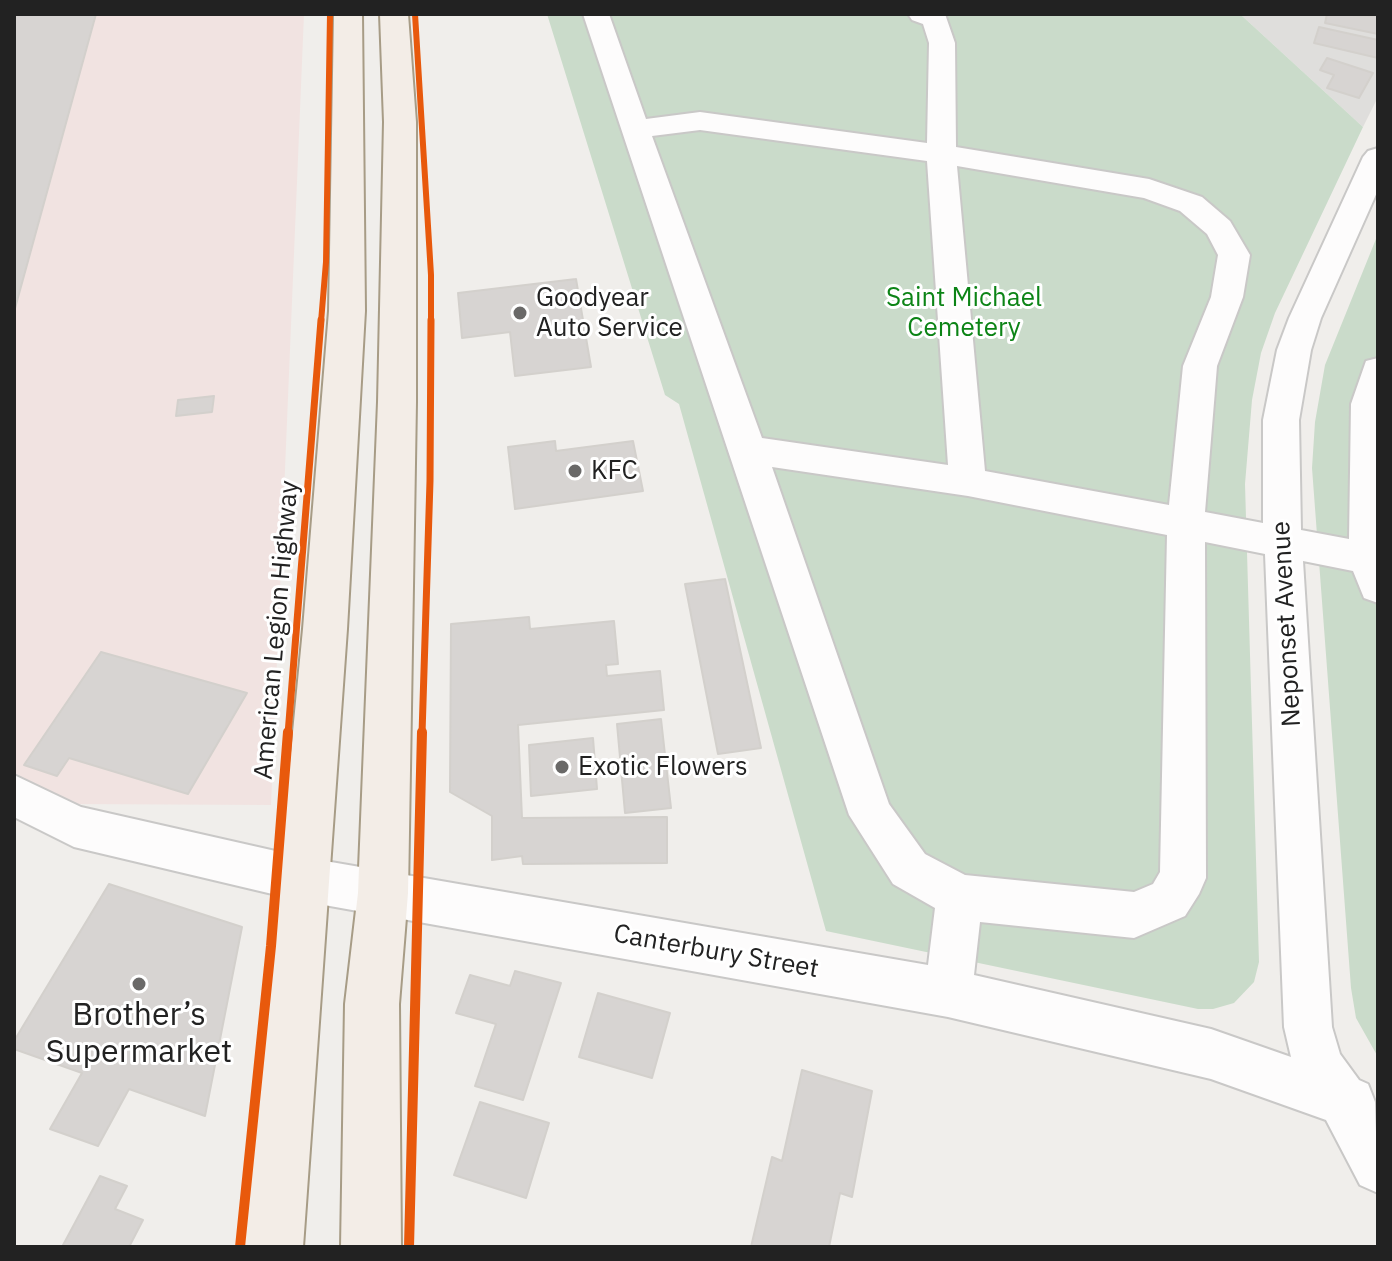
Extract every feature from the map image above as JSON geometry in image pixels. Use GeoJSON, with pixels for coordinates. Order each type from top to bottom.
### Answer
{"type":"FeatureCollection","features":[{"type":"Feature","properties":{"kind":"main road","name":"American Legion Highway"},"geometry":{"type":"LineString","coordinates":[[273,1247],[325,629],[347,311],[348,14]]}},
{"type":"Feature","properties":{"kind":"main road"},"geometry":{"type":"LineString","coordinates":[[371,1247],[372,1004],[383,893],[397,387],[400,122],[394,14]]}},
{"type":"Feature","properties":{"kind":"street"},"geometry":{"type":"LineString","coordinates":[[596,14],[635,129],[748,450],[871,815],[909,869],[960,897],[1134,915],[1169,900],[1183,878],[1186,521],[1194,409],[1200,366],[1227,297],[1234,255],[1219,228],[1191,204],[1149,189],[941,154],[700,121],[635,129]]}},
{"type":"Feature","properties":{"kind":"street"},"geometry":{"type":"LineString","coordinates":[[921,14],[935,19],[942,43],[941,154],[968,482]]}},
{"type":"Feature","properties":{"kind":"street","name":"Neponset Avenue"},"geometry":{"type":"LineString","coordinates":[[1361,1105],[1318,1066],[1308,1027],[1284,544],[1281,420],[1294,350],[1323,276],[1378,157]]}},
{"type":"Feature","properties":{"kind":"street"},"geometry":{"type":"LineString","coordinates":[[748,450],[968,482],[1186,521],[1284,544],[1373,572],[1368,404],[1378,370]]}},
{"type":"Feature","properties":{"kind":"street","name":"Canterbury Street"},"geometry":{"type":"LineString","coordinates":[[14,795],[74,826],[302,879],[948,993],[1211,1054],[1361,1105]]}},
{"type":"Feature","properties":{"kind":"street"},"geometry":{"type":"LineString","coordinates":[[948,993],[960,897]]}},
{"type":"Feature","properties":{"kind":"street"},"geometry":{"type":"LineString","coordinates":[[1361,1105],[1378,1167]]}},
{"type":"Feature","properties":{"kind":"shaded area"},"geometry":{"type":"Polygon","coordinates":[[[14,14],[304,14],[271,805],[65,804],[14,774],[14,14]]]}},
{"type":"Feature","properties":{"kind":"shaded area"},"geometry":{"type":"Polygon","coordinates":[[[1240,14],[1378,14],[1378,97],[1363,127],[1240,14]]]}},
{"type":"Feature","properties":{"kind":"green space","name":"Saint Michael Cemetery"},"geometry":{"type":"Polygon","coordinates":[[[547,14],[1240,14],[1363,127],[1275,313],[1261,353],[1252,400],[1245,484],[1259,962],[1254,982],[1234,1003],[1213,1009],[1198,1009],[826,931],[679,404],[665,395],[547,14]]]}},
{"type":"Feature","properties":{"kind":"green space"},"geometry":{"type":"Polygon","coordinates":[[[1378,234],[1378,1057],[1356,1018],[1351,988],[1312,468],[1315,422],[1325,365],[1378,234]]]}},
{"type":"Feature","properties":{"kind":"building"},"geometry":{"type":"Polygon","coordinates":[[[14,14],[96,14],[14,312],[14,14]]]}},
{"type":"Feature","properties":{"kind":"building"},"geometry":{"type":"Polygon","coordinates":[[[1327,14],[1378,16],[1378,34],[1325,23],[1327,14]]]}},
{"type":"Feature","properties":{"kind":"building"},"geometry":{"type":"Polygon","coordinates":[[[1319,27],[1378,40],[1378,58],[1314,43],[1319,27]]]}},
{"type":"Feature","properties":{"kind":"building"},"geometry":{"type":"Polygon","coordinates":[[[1327,58],[1373,73],[1359,98],[1327,88],[1334,75],[1320,70],[1327,58]]]}},
{"type":"Feature","properties":{"kind":"building","name":"Goodyear Auto Service"},"geometry":{"type":"Polygon","coordinates":[[[576,279],[591,367],[515,376],[510,332],[462,338],[458,293],[576,279]]]}},
{"type":"Feature","properties":{"kind":"building"},"geometry":{"type":"Polygon","coordinates":[[[214,396],[212,412],[176,416],[178,400],[214,396]]]}},
{"type":"Feature","properties":{"kind":"building","name":"KFC"},"geometry":{"type":"Polygon","coordinates":[[[555,441],[556,451],[633,441],[643,491],[515,509],[508,447],[555,441]]]}},
{"type":"Feature","properties":{"kind":"building"},"geometry":{"type":"Polygon","coordinates":[[[725,579],[761,748],[718,754],[685,584],[725,579]]]}},
{"type":"Feature","properties":{"kind":"building"},"geometry":{"type":"Polygon","coordinates":[[[529,617],[530,629],[614,621],[618,664],[606,665],[607,676],[660,671],[664,710],[518,725],[522,818],[667,817],[667,863],[523,864],[522,856],[492,860],[492,816],[450,792],[451,624],[529,617]]]}},
{"type":"Feature","properties":{"kind":"building"},"geometry":{"type":"Polygon","coordinates":[[[101,652],[247,693],[188,794],[69,758],[57,776],[24,765],[101,652]]]}},
{"type":"Feature","properties":{"kind":"building"},"geometry":{"type":"Polygon","coordinates":[[[661,719],[671,808],[625,813],[617,724],[661,719]]]}},
{"type":"Feature","properties":{"kind":"building","name":"Exotic Flowers"},"geometry":{"type":"Polygon","coordinates":[[[593,738],[597,789],[531,796],[529,745],[593,738]]]}},
{"type":"Feature","properties":{"kind":"building","name":"Brother’s Supermarket"},"geometry":{"type":"Polygon","coordinates":[[[109,884],[242,927],[205,1116],[129,1089],[98,1146],[50,1129],[82,1073],[14,1049],[14,1041],[109,884]]]}},
{"type":"Feature","properties":{"kind":"building"},"geometry":{"type":"Polygon","coordinates":[[[515,971],[561,983],[523,1100],[475,1086],[496,1024],[456,1013],[470,975],[510,986],[515,971]]]}},
{"type":"Feature","properties":{"kind":"building"},"geometry":{"type":"Polygon","coordinates":[[[598,993],[670,1013],[652,1078],[579,1057],[598,993]]]}},
{"type":"Feature","properties":{"kind":"building"},"geometry":{"type":"Polygon","coordinates":[[[802,1070],[872,1091],[852,1197],[840,1193],[829,1247],[751,1247],[772,1157],[782,1161],[802,1070]]]}},
{"type":"Feature","properties":{"kind":"building"},"geometry":{"type":"Polygon","coordinates":[[[480,1102],[549,1123],[526,1198],[454,1175],[480,1102]]]}},
{"type":"Feature","properties":{"kind":"building"},"geometry":{"type":"Polygon","coordinates":[[[100,1176],[127,1186],[115,1209],[143,1220],[129,1247],[62,1247],[100,1176]]]}},
{"type":"Feature","properties":{"kind":"cycle path"},"geometry":{"type":"LineString","coordinates":[[240,1247],[271,946],[326,262],[330,14]]}},
{"type":"Feature","properties":{"kind":"cycle path"},"geometry":{"type":"LineString","coordinates":[[409,1247],[416,899],[430,481],[431,275],[415,14]]}},
{"type":"Feature","properties":{"kind":"place","name":"Goodyear Auto Service"},"geometry":{"type":"Point","coordinates":[520,313]}},
{"type":"Feature","properties":{"kind":"place","name":"KFC"},"geometry":{"type":"Point","coordinates":[575,471]}},
{"type":"Feature","properties":{"kind":"place","name":"Exotic Flowers"},"geometry":{"type":"Point","coordinates":[562,767]}},
{"type":"Feature","properties":{"kind":"place","name":"Brother’s Supermarket"},"geometry":{"type":"Point","coordinates":[139,984]}}]}
